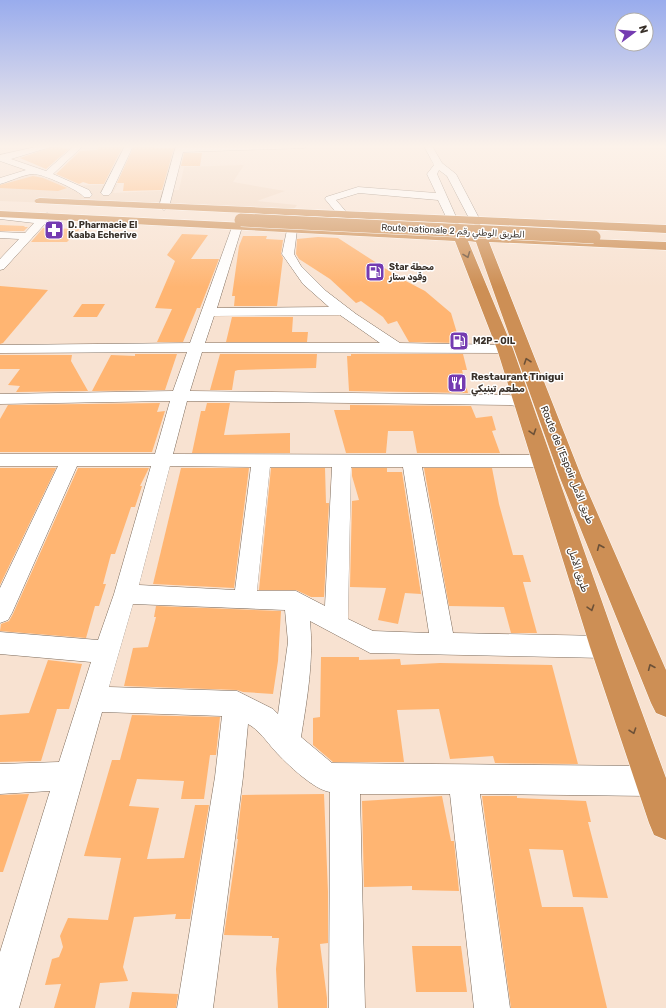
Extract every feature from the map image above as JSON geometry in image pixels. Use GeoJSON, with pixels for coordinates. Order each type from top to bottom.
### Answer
{"type":"FeatureCollection","features":[{"type":"Feature","properties":{"kind":"highway"},"geometry":{"type":"LineString","coordinates":[[31,201],[452,219],[479,230],[666,246]]}},
{"type":"Feature","properties":{"kind":"highway"},"geometry":{"type":"LineString","coordinates":[[0,204],[241,221],[292,230],[461,238],[479,230],[666,229]]}},
{"type":"Feature","properties":{"kind":"highway"},"geometry":{"type":"LineString","coordinates":[[0,208],[241,221]]}},
{"type":"Feature","properties":{"kind":"highway"},"geometry":{"type":"LineString","coordinates":[[0,215],[44,219],[241,221]]}},
{"type":"Feature","properties":{"kind":"highway"},"geometry":{"type":"LineString","coordinates":[[452,219],[461,238]]}},
{"type":"Feature","properties":{"kind":"highway","name":"Route nationale الطريق الوطني رقم 2"},"geometry":{"type":"LineString","coordinates":[[241,221],[592,234],[666,235]]}},
{"type":"Feature","properties":{"kind":"highway","name":"Route de l’Espoir طريق الأمل"},"geometry":{"type":"LineString","coordinates":[[479,230],[488,258],[568,470],[666,703]]}},
{"type":"Feature","properties":{"kind":"highway","name":"Route nationale الطريق الوطني رقم 2"},"geometry":{"type":"LineString","coordinates":[[592,234],[666,239]]}},
{"type":"Feature","properties":{"kind":"highway","name":"طريق الأمل"},"geometry":{"type":"LineString","coordinates":[[461,238],[505,349],[604,647],[666,823]]}},
{"type":"Feature","properties":{"kind":"street"},"geometry":{"type":"LineString","coordinates":[[164,207],[168,193]]}},
{"type":"Feature","properties":{"kind":"street"},"geometry":{"type":"LineString","coordinates":[[343,214],[330,199],[349,193]]}},
{"type":"Feature","properties":{"kind":"street"},"geometry":{"type":"LineString","coordinates":[[395,193],[444,197]]}},
{"type":"Feature","properties":{"kind":"street"},"geometry":{"type":"LineString","coordinates":[[442,193],[452,219]]}},
{"type":"Feature","properties":{"kind":"street","name":"Route de l’Espoir طريق الأمل"},"geometry":{"type":"LineString","coordinates":[[461,193],[479,230]]}},
{"type":"Feature","properties":{"kind":"street"},"geometry":{"type":"LineString","coordinates":[[0,266],[26,236],[44,219]]}},
{"type":"Feature","properties":{"kind":"street"},"geometry":{"type":"LineString","coordinates":[[1,1008],[106,652],[125,594],[180,396],[198,349],[209,312],[241,221]]}},
{"type":"Feature","properties":{"kind":"street"},"geometry":{"type":"LineString","coordinates":[[292,230],[288,254],[293,264],[308,281],[344,311],[396,346]]}},
{"type":"Feature","properties":{"kind":"street"},"geometry":{"type":"LineString","coordinates":[[0,236],[26,236]]}},
{"type":"Feature","properties":{"kind":"street"},"geometry":{"type":"LineString","coordinates":[[209,312],[344,311]]}},
{"type":"Feature","properties":{"kind":"street"},"geometry":{"type":"LineString","coordinates":[[0,349],[198,349],[396,346],[505,349]]}},
{"type":"Feature","properties":{"kind":"street"},"geometry":{"type":"LineString","coordinates":[[0,399],[180,396],[509,400],[523,402]]}},
{"type":"Feature","properties":{"kind":"street"},"geometry":{"type":"LineString","coordinates":[[0,460],[163,459],[543,461]]}},
{"type":"Feature","properties":{"kind":"street"},"geometry":{"type":"LineString","coordinates":[[3,602],[70,460]]}},
{"type":"Feature","properties":{"kind":"street"},"geometry":{"type":"LineString","coordinates":[[245,600],[261,460]]}},
{"type":"Feature","properties":{"kind":"street"},"geometry":{"type":"LineString","coordinates":[[336,624],[342,460]]}},
{"type":"Feature","properties":{"kind":"street"},"geometry":{"type":"LineString","coordinates":[[411,460],[443,644]]}},
{"type":"Feature","properties":{"kind":"street"},"geometry":{"type":"LineString","coordinates":[[125,594],[296,601],[370,642],[604,647]]}},
{"type":"Feature","properties":{"kind":"street"},"geometry":{"type":"LineString","coordinates":[[286,743],[296,685],[299,649],[296,601]]}},
{"type":"Feature","properties":{"kind":"street"},"geometry":{"type":"LineString","coordinates":[[0,643],[106,652]]}},
{"type":"Feature","properties":{"kind":"street"},"geometry":{"type":"LineString","coordinates":[[92,700],[236,704],[263,718],[286,743],[326,777],[346,779],[650,781]]}},
{"type":"Feature","properties":{"kind":"street"},"geometry":{"type":"LineString","coordinates":[[195,1008],[229,778],[236,704]]}},
{"type":"Feature","properties":{"kind":"street"},"geometry":{"type":"LineString","coordinates":[[0,779],[70,776]]}},
{"type":"Feature","properties":{"kind":"street"},"geometry":{"type":"LineString","coordinates":[[346,779],[347,1008]]}},
{"type":"Feature","properties":{"kind":"street"},"geometry":{"type":"LineString","coordinates":[[463,780],[492,1008]]}},
{"type":"Feature","properties":{"kind":"shaded area"},"geometry":{"type":"Polygon","coordinates":[[[0,193],[279,193],[257,201],[297,205],[289,216],[105,205],[0,201],[0,193]]]}},
{"type":"Feature","properties":{"kind":"building"},"geometry":{"type":"Polygon","coordinates":[[[0,225],[28,227],[24,231],[0,231],[0,225]]]}},
{"type":"Feature","properties":{"kind":"building"},"geometry":{"type":"Polygon","coordinates":[[[43,228],[80,229],[67,242],[31,242],[43,228]]]}},
{"type":"Feature","properties":{"kind":"building"},"geometry":{"type":"Polygon","coordinates":[[[182,234],[208,235],[191,259],[219,259],[200,308],[197,308],[183,342],[157,342],[172,309],[155,308],[175,261],[167,255],[182,234]]]}},
{"type":"Feature","properties":{"kind":"building"},"geometry":{"type":"Polygon","coordinates":[[[243,236],[267,236],[266,239],[283,240],[281,254],[283,258],[277,306],[234,306],[235,296],[232,296],[239,246],[243,236]]]}},
{"type":"Feature","properties":{"kind":"building"},"geometry":{"type":"Polygon","coordinates":[[[318,237],[338,238],[400,278],[425,291],[451,313],[460,343],[409,342],[397,321],[388,324],[383,317],[361,301],[356,303],[330,279],[299,259],[296,254],[297,239],[318,237]]]}},
{"type":"Feature","properties":{"kind":"building"},"geometry":{"type":"Polygon","coordinates":[[[0,286],[48,290],[3,343],[0,344],[0,286]]]}},
{"type":"Feature","properties":{"kind":"building"},"geometry":{"type":"Polygon","coordinates":[[[82,304],[105,304],[97,317],[73,317],[82,304]]]}},
{"type":"Feature","properties":{"kind":"building"},"geometry":{"type":"Polygon","coordinates":[[[232,317],[293,317],[292,332],[308,332],[307,342],[226,342],[232,317]]]}},
{"type":"Feature","properties":{"kind":"building"},"geometry":{"type":"Polygon","coordinates":[[[135,354],[177,354],[165,390],[92,391],[111,355],[135,356],[135,354]]]}},
{"type":"Feature","properties":{"kind":"building"},"geometry":{"type":"Polygon","coordinates":[[[220,354],[317,354],[316,368],[238,370],[235,371],[232,390],[210,390],[220,354]]]}},
{"type":"Feature","properties":{"kind":"building"},"geometry":{"type":"Polygon","coordinates":[[[351,354],[463,354],[467,370],[462,370],[468,393],[349,391],[347,356],[351,356],[351,354]]]}},
{"type":"Feature","properties":{"kind":"building"},"geometry":{"type":"Polygon","coordinates":[[[0,355],[72,355],[71,361],[88,391],[16,392],[20,386],[8,385],[20,369],[0,369],[0,355]]]}},
{"type":"Feature","properties":{"kind":"building"},"geometry":{"type":"Polygon","coordinates":[[[160,403],[157,412],[165,411],[152,452],[0,452],[0,419],[8,405],[160,403]]]}},
{"type":"Feature","properties":{"kind":"building"},"geometry":{"type":"Polygon","coordinates":[[[207,403],[230,403],[224,435],[290,433],[290,453],[192,453],[201,411],[205,411],[207,403]]]}},
{"type":"Feature","properties":{"kind":"building"},"geometry":{"type":"Polygon","coordinates":[[[350,405],[471,406],[476,418],[492,416],[496,430],[492,431],[500,453],[417,453],[413,431],[388,431],[386,453],[346,453],[334,410],[350,410],[350,405]]]}},
{"type":"Feature","properties":{"kind":"building"},"geometry":{"type":"Polygon","coordinates":[[[0,468],[56,468],[0,585],[0,468]]]}},
{"type":"Feature","properties":{"kind":"building"},"geometry":{"type":"Polygon","coordinates":[[[78,468],[149,468],[140,486],[142,486],[135,507],[131,507],[115,554],[111,554],[103,584],[106,584],[99,606],[95,606],[86,638],[0,631],[1,624],[9,621],[13,614],[78,468]]]}},
{"type":"Feature","properties":{"kind":"building"},"geometry":{"type":"Polygon","coordinates":[[[181,468],[249,468],[234,588],[153,584],[181,468]]]}},
{"type":"Feature","properties":{"kind":"building"},"geometry":{"type":"Polygon","coordinates":[[[271,468],[325,468],[326,503],[329,503],[324,597],[311,597],[296,590],[259,590],[271,468]]]}},
{"type":"Feature","properties":{"kind":"building"},"geometry":{"type":"Polygon","coordinates":[[[352,468],[387,468],[387,472],[402,472],[421,594],[405,593],[398,624],[378,620],[386,588],[350,587],[352,501],[359,500],[352,476],[352,468]]]}},
{"type":"Feature","properties":{"kind":"building"},"geometry":{"type":"Polygon","coordinates":[[[424,468],[492,468],[499,504],[513,555],[523,555],[531,582],[523,582],[537,633],[511,633],[504,607],[449,606],[424,468]]]}},
{"type":"Feature","properties":{"kind":"building"},"geometry":{"type":"Polygon","coordinates":[[[156,606],[281,611],[278,661],[273,694],[243,692],[237,690],[124,686],[133,648],[148,647],[156,617],[154,617],[156,606]]]}},
{"type":"Feature","properties":{"kind":"building"},"geometry":{"type":"Polygon","coordinates":[[[321,657],[359,657],[359,660],[400,659],[401,665],[440,663],[552,665],[578,764],[495,763],[493,756],[450,759],[439,709],[397,710],[404,762],[333,762],[313,745],[313,718],[320,717],[321,657]]]}},
{"type":"Feature","properties":{"kind":"building"},"geometry":{"type":"Polygon","coordinates":[[[48,660],[82,664],[69,709],[57,709],[41,761],[0,762],[0,715],[29,713],[48,660]]]}},
{"type":"Feature","properties":{"kind":"building"},"geometry":{"type":"Polygon","coordinates":[[[132,715],[220,717],[216,755],[210,755],[204,799],[181,799],[184,781],[137,779],[129,806],[159,808],[147,859],[184,858],[195,805],[209,805],[190,919],[175,919],[176,914],[134,917],[123,967],[128,981],[100,983],[95,1008],[54,1008],[61,984],[45,985],[52,959],[59,957],[63,947],[60,936],[68,918],[108,920],[121,858],[84,856],[112,760],[120,760],[132,715]]]}},
{"type":"Feature","properties":{"kind":"building"},"geometry":{"type":"Polygon","coordinates":[[[29,794],[3,872],[0,872],[0,795],[29,794]]]}},
{"type":"Feature","properties":{"kind":"building"},"geometry":{"type":"Polygon","coordinates":[[[324,794],[328,892],[328,943],[320,944],[327,1008],[278,1008],[276,969],[279,938],[272,938],[272,936],[224,935],[238,839],[242,795],[324,794]]]}},
{"type":"Feature","properties":{"kind":"building"},"geometry":{"type":"Polygon","coordinates":[[[442,796],[451,841],[454,841],[459,891],[412,890],[412,886],[364,887],[362,801],[442,796]]]}},
{"type":"Feature","properties":{"kind":"building"},"geometry":{"type":"Polygon","coordinates":[[[482,796],[517,796],[517,798],[586,801],[591,822],[588,822],[608,898],[573,897],[563,850],[529,849],[542,907],[583,907],[607,1008],[511,1008],[482,796]]]}},
{"type":"Feature","properties":{"kind":"building"},"geometry":{"type":"Polygon","coordinates":[[[412,946],[461,946],[467,992],[416,992],[412,946]]]}},
{"type":"Feature","properties":{"kind":"building"},"geometry":{"type":"Polygon","coordinates":[[[132,992],[178,994],[176,1008],[129,1008],[132,992]]]}},
{"type":"Feature","properties":{"kind":"place","name":"D. Pharmacie El Kaaba Echerive"},"geometry":{"type":"Point","coordinates":[54,230]}},
{"type":"Feature","properties":{"kind":"place","name":"Star محطة وقود ستار"},"geometry":{"type":"Point","coordinates":[375,272]}},
{"type":"Feature","properties":{"kind":"place","name":"M2P - OIL"},"geometry":{"type":"Point","coordinates":[459,341]}},
{"type":"Feature","properties":{"kind":"place","name":"Restaurant Tinigui مطعم تينيكي"},"geometry":{"type":"Point","coordinates":[457,383]}}]}
